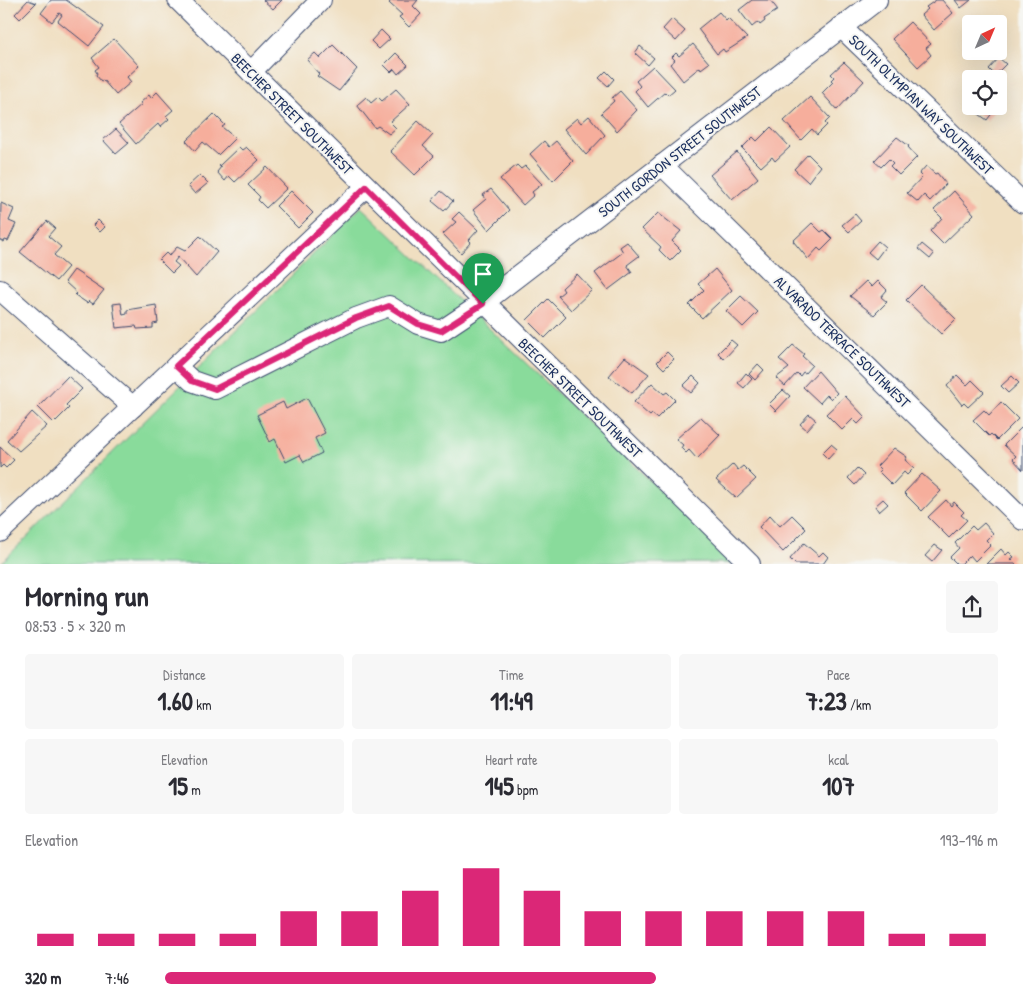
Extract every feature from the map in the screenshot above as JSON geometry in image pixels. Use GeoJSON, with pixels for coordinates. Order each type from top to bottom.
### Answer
{"type":"FeatureCollection","features":[{"type":"Feature","properties":{"kind":"street","name":"BEECHER STREET SOUTHWEST"},"geometry":{"type":"LineString","coordinates":[[178,0],[483,304],[750,564]]}},
{"type":"Feature","properties":{"kind":"street"},"geometry":{"type":"LineString","coordinates":[[251,72],[321,0]]}},
{"type":"Feature","properties":{"kind":"street","name":"SOUTH GORDON STREET SOUTHWEST"},"geometry":{"type":"LineString","coordinates":[[176,366],[192,381],[215,389],[356,318],[389,306],[418,324],[441,331],[483,304],[877,0]]}},
{"type":"Feature","properties":{"kind":"street","name":"SOUTH OLYMPIAN WAY SOUTHWEST"},"geometry":{"type":"LineString","coordinates":[[842,27],[1023,203]]}},
{"type":"Feature","properties":{"kind":"street","name":"ALVARADO TERRACE SOUTHWEST"},"geometry":{"type":"LineString","coordinates":[[662,165],[1023,520]]}},
{"type":"Feature","properties":{"kind":"street"},"geometry":{"type":"LineString","coordinates":[[0,532],[366,187]]}},
{"type":"Feature","properties":{"kind":"street"},"geometry":{"type":"LineString","coordinates":[[0,290],[133,407]]}},
{"type":"Feature","properties":{"kind":"green space"},"geometry":{"type":"Polygon","coordinates":[[[361,207],[737,563],[0,564],[361,207]]]}},
{"type":"Feature","properties":{"kind":"building"},"geometry":{"type":"Polygon","coordinates":[[[28,0],[36,3],[20,19],[15,14],[28,0]]]}},
{"type":"Feature","properties":{"kind":"building"},"geometry":{"type":"Polygon","coordinates":[[[51,0],[66,0],[104,27],[89,46],[58,21],[62,15],[59,13],[52,22],[41,13],[51,0]]]}},
{"type":"Feature","properties":{"kind":"building"},"geometry":{"type":"Polygon","coordinates":[[[263,0],[282,0],[273,9],[263,0]]]}},
{"type":"Feature","properties":{"kind":"building"},"geometry":{"type":"Polygon","coordinates":[[[392,0],[418,0],[413,6],[421,14],[409,27],[399,17],[402,15],[389,3],[392,0]]]}},
{"type":"Feature","properties":{"kind":"building"},"geometry":{"type":"Polygon","coordinates":[[[752,0],[770,0],[778,10],[764,19],[765,21],[760,25],[758,22],[752,27],[739,10],[752,0]]]}},
{"type":"Feature","properties":{"kind":"building"},"geometry":{"type":"Polygon","coordinates":[[[936,0],[942,0],[953,13],[934,30],[921,15],[928,9],[926,7],[936,0]]]}},
{"type":"Feature","properties":{"kind":"building"},"geometry":{"type":"Polygon","coordinates":[[[955,0],[971,0],[961,8],[955,0]]]}},
{"type":"Feature","properties":{"kind":"building"},"geometry":{"type":"Polygon","coordinates":[[[719,12],[726,20],[728,18],[747,38],[725,52],[723,49],[717,54],[698,29],[719,12]]]}},
{"type":"Feature","properties":{"kind":"building"},"geometry":{"type":"Polygon","coordinates":[[[672,19],[685,31],[676,41],[663,29],[672,19]]]}},
{"type":"Feature","properties":{"kind":"building"},"geometry":{"type":"Polygon","coordinates":[[[910,22],[931,44],[926,48],[931,55],[918,67],[892,39],[910,22]]]}},
{"type":"Feature","properties":{"kind":"building"},"geometry":{"type":"Polygon","coordinates":[[[381,30],[390,39],[379,49],[371,41],[381,30]]]}},
{"type":"Feature","properties":{"kind":"building"},"geometry":{"type":"Polygon","coordinates":[[[114,39],[139,66],[127,77],[131,82],[116,95],[96,75],[95,70],[99,67],[92,58],[114,39]]]}},
{"type":"Feature","properties":{"kind":"building"},"geometry":{"type":"Polygon","coordinates":[[[693,44],[709,63],[701,69],[700,67],[683,81],[670,64],[675,60],[672,57],[676,53],[679,56],[693,44]]]}},
{"type":"Feature","properties":{"kind":"building"},"geometry":{"type":"Polygon","coordinates":[[[333,45],[357,69],[339,91],[317,76],[319,74],[307,60],[315,53],[320,58],[333,45]]]}},
{"type":"Feature","properties":{"kind":"building"},"geometry":{"type":"Polygon","coordinates":[[[640,46],[654,58],[648,65],[635,53],[640,46]]]}},
{"type":"Feature","properties":{"kind":"building"},"geometry":{"type":"Polygon","coordinates":[[[396,53],[408,65],[398,74],[394,69],[391,72],[384,65],[396,53]]]}},
{"type":"Feature","properties":{"kind":"building"},"geometry":{"type":"Polygon","coordinates":[[[997,60],[1001,60],[1006,64],[1000,70],[989,69],[997,60]]]}},
{"type":"Feature","properties":{"kind":"building"},"geometry":{"type":"Polygon","coordinates":[[[844,62],[864,81],[837,110],[822,93],[833,82],[831,80],[834,77],[831,74],[844,62]]]}},
{"type":"Feature","properties":{"kind":"building"},"geometry":{"type":"Polygon","coordinates":[[[653,66],[675,89],[668,95],[665,92],[648,107],[635,91],[640,86],[636,81],[653,66]]]}},
{"type":"Feature","properties":{"kind":"building"},"geometry":{"type":"Polygon","coordinates":[[[606,71],[614,79],[608,86],[599,78],[606,71]]]}},
{"type":"Feature","properties":{"kind":"building"},"geometry":{"type":"Polygon","coordinates":[[[396,89],[410,104],[390,122],[396,128],[389,134],[378,126],[375,128],[357,105],[366,97],[371,103],[378,97],[382,101],[396,89]]]}},
{"type":"Feature","properties":{"kind":"building"},"geometry":{"type":"Polygon","coordinates":[[[620,91],[637,110],[617,131],[601,113],[614,101],[612,98],[620,91]]]}},
{"type":"Feature","properties":{"kind":"building"},"geometry":{"type":"Polygon","coordinates":[[[157,92],[173,110],[166,116],[169,119],[160,127],[158,124],[136,144],[119,124],[142,104],[140,103],[149,95],[151,98],[157,92]]]}},
{"type":"Feature","properties":{"kind":"building"},"geometry":{"type":"Polygon","coordinates":[[[810,97],[830,118],[825,123],[827,125],[817,135],[812,129],[801,140],[784,121],[810,97]]]}},
{"type":"Feature","properties":{"kind":"building"},"geometry":{"type":"Polygon","coordinates":[[[214,114],[225,125],[222,127],[235,138],[218,155],[203,142],[195,151],[186,141],[214,114]]]}},
{"type":"Feature","properties":{"kind":"building"},"geometry":{"type":"Polygon","coordinates":[[[980,115],[991,115],[987,120],[980,115]]]}},
{"type":"Feature","properties":{"kind":"building"},"geometry":{"type":"Polygon","coordinates":[[[589,116],[605,135],[586,155],[564,129],[577,118],[581,123],[589,116]]]}},
{"type":"Feature","properties":{"kind":"building"},"geometry":{"type":"Polygon","coordinates":[[[418,121],[433,135],[423,146],[434,156],[415,175],[390,151],[418,121]]]}},
{"type":"Feature","properties":{"kind":"building"},"geometry":{"type":"Polygon","coordinates":[[[771,127],[790,147],[775,161],[772,157],[761,167],[742,148],[753,137],[757,141],[771,127]]]}},
{"type":"Feature","properties":{"kind":"building"},"geometry":{"type":"Polygon","coordinates":[[[116,129],[129,143],[116,154],[103,140],[116,129]]]}},
{"type":"Feature","properties":{"kind":"building"},"geometry":{"type":"Polygon","coordinates":[[[897,137],[909,146],[917,157],[899,175],[890,166],[893,163],[889,159],[881,167],[874,161],[897,137]]]}},
{"type":"Feature","properties":{"kind":"building"},"geometry":{"type":"Polygon","coordinates":[[[544,141],[549,147],[556,141],[573,161],[553,181],[530,154],[544,141]]]}},
{"type":"Feature","properties":{"kind":"building"},"geometry":{"type":"Polygon","coordinates":[[[239,147],[242,150],[246,147],[259,160],[235,182],[229,176],[225,181],[217,172],[221,167],[219,166],[239,147]]]}},
{"type":"Feature","properties":{"kind":"building"},"geometry":{"type":"Polygon","coordinates":[[[737,152],[758,178],[732,200],[710,175],[737,152]]]}},
{"type":"Feature","properties":{"kind":"building"},"geometry":{"type":"Polygon","coordinates":[[[808,154],[820,166],[808,182],[794,169],[808,154]]]}},
{"type":"Feature","properties":{"kind":"building"},"geometry":{"type":"Polygon","coordinates":[[[517,165],[521,169],[525,166],[542,184],[532,192],[534,195],[523,205],[500,179],[517,165]]]}},
{"type":"Feature","properties":{"kind":"building"},"geometry":{"type":"Polygon","coordinates":[[[926,166],[935,174],[937,173],[946,184],[930,201],[924,195],[918,202],[907,193],[922,177],[919,174],[926,166]]]}},
{"type":"Feature","properties":{"kind":"building"},"geometry":{"type":"Polygon","coordinates":[[[267,167],[287,188],[266,208],[258,200],[260,197],[248,185],[267,167]]]}},
{"type":"Feature","properties":{"kind":"building"},"geometry":{"type":"Polygon","coordinates":[[[200,175],[208,183],[195,194],[188,186],[200,175]]]}},
{"type":"Feature","properties":{"kind":"building"},"geometry":{"type":"Polygon","coordinates":[[[491,189],[509,210],[489,230],[473,210],[486,199],[483,195],[491,189]]]}},
{"type":"Feature","properties":{"kind":"building"},"geometry":{"type":"Polygon","coordinates":[[[291,191],[313,213],[298,228],[276,206],[291,191]]]}},
{"type":"Feature","properties":{"kind":"building"},"geometry":{"type":"Polygon","coordinates":[[[441,191],[453,201],[444,211],[432,201],[441,191]]]}},
{"type":"Feature","properties":{"kind":"building"},"geometry":{"type":"Polygon","coordinates":[[[954,191],[974,214],[943,244],[930,231],[942,218],[934,210],[954,191]]]}},
{"type":"Feature","properties":{"kind":"building"},"geometry":{"type":"Polygon","coordinates":[[[1,203],[14,209],[9,221],[16,224],[8,241],[5,240],[4,242],[0,240],[1,203]]]}},
{"type":"Feature","properties":{"kind":"building"},"geometry":{"type":"Polygon","coordinates":[[[459,212],[478,230],[469,240],[471,242],[461,253],[443,234],[456,222],[452,219],[459,212]]]}},
{"type":"Feature","properties":{"kind":"building"},"geometry":{"type":"Polygon","coordinates":[[[658,213],[681,231],[672,241],[681,250],[670,261],[659,250],[661,247],[642,229],[658,213]]]}},
{"type":"Feature","properties":{"kind":"building"},"geometry":{"type":"Polygon","coordinates":[[[855,214],[861,221],[849,232],[842,225],[855,214]]]}},
{"type":"Feature","properties":{"kind":"building"},"geometry":{"type":"Polygon","coordinates":[[[98,220],[105,227],[100,232],[93,225],[98,220]]]}},
{"type":"Feature","properties":{"kind":"building"},"geometry":{"type":"Polygon","coordinates":[[[47,221],[55,228],[48,236],[61,247],[54,255],[68,267],[56,281],[20,252],[47,221]]]}},
{"type":"Feature","properties":{"kind":"building"},"geometry":{"type":"Polygon","coordinates":[[[812,223],[821,232],[824,230],[833,239],[821,251],[818,248],[808,259],[793,241],[812,223]]]}},
{"type":"Feature","properties":{"kind":"building"},"geometry":{"type":"Polygon","coordinates":[[[200,236],[217,252],[196,277],[178,257],[174,262],[179,266],[172,273],[159,260],[166,253],[169,256],[177,247],[185,251],[200,236]]]}},
{"type":"Feature","properties":{"kind":"building"},"geometry":{"type":"Polygon","coordinates":[[[878,241],[885,247],[876,259],[868,252],[878,241]]]}},
{"type":"Feature","properties":{"kind":"building"},"geometry":{"type":"Polygon","coordinates":[[[627,242],[639,256],[627,265],[632,272],[608,290],[595,273],[623,252],[620,247],[627,242]]]}},
{"type":"Feature","properties":{"kind":"building"},"geometry":{"type":"Polygon","coordinates":[[[922,244],[934,254],[930,259],[918,249],[922,244]]]}},
{"type":"Feature","properties":{"kind":"building"},"geometry":{"type":"Polygon","coordinates":[[[715,269],[732,290],[702,318],[689,305],[704,290],[698,284],[715,269]]]}},
{"type":"Feature","properties":{"kind":"building"},"geometry":{"type":"Polygon","coordinates":[[[74,270],[104,290],[93,304],[89,301],[87,303],[75,295],[77,293],[65,282],[74,270]]]}},
{"type":"Feature","properties":{"kind":"building"},"geometry":{"type":"Polygon","coordinates":[[[577,274],[592,290],[571,310],[558,296],[564,291],[562,288],[577,274]]]}},
{"type":"Feature","properties":{"kind":"building"},"geometry":{"type":"Polygon","coordinates":[[[866,281],[872,287],[878,281],[887,290],[881,297],[887,302],[874,315],[850,296],[866,281]]]}},
{"type":"Feature","properties":{"kind":"building"},"geometry":{"type":"Polygon","coordinates":[[[921,285],[956,319],[941,334],[906,300],[921,285]]]}},
{"type":"Feature","properties":{"kind":"building"},"geometry":{"type":"Polygon","coordinates":[[[741,296],[758,312],[743,327],[726,311],[741,296]]]}},
{"type":"Feature","properties":{"kind":"building"},"geometry":{"type":"Polygon","coordinates":[[[548,299],[566,317],[545,338],[527,320],[548,299]]]}},
{"type":"Feature","properties":{"kind":"building"},"geometry":{"type":"Polygon","coordinates":[[[121,303],[123,315],[127,314],[127,310],[156,305],[158,323],[153,324],[153,328],[137,329],[136,326],[116,328],[113,304],[121,303]]]}},
{"type":"Feature","properties":{"kind":"building"},"geometry":{"type":"Polygon","coordinates":[[[731,340],[737,345],[724,359],[718,353],[731,340]]]}},
{"type":"Feature","properties":{"kind":"building"},"geometry":{"type":"Polygon","coordinates":[[[793,345],[804,354],[802,356],[812,365],[800,376],[797,373],[785,386],[776,378],[789,368],[779,359],[793,345]]]}},
{"type":"Feature","properties":{"kind":"building"},"geometry":{"type":"Polygon","coordinates":[[[667,352],[674,359],[664,369],[657,362],[667,352]]]}},
{"type":"Feature","properties":{"kind":"building"},"geometry":{"type":"Polygon","coordinates":[[[625,357],[649,374],[632,393],[609,376],[625,357]]]}},
{"type":"Feature","properties":{"kind":"building"},"geometry":{"type":"Polygon","coordinates":[[[758,364],[764,370],[755,380],[749,374],[758,364]]]}},
{"type":"Feature","properties":{"kind":"building"},"geometry":{"type":"Polygon","coordinates":[[[818,371],[837,393],[831,399],[827,395],[820,403],[803,387],[818,371]]]}},
{"type":"Feature","properties":{"kind":"building"},"geometry":{"type":"Polygon","coordinates":[[[746,373],[752,379],[744,388],[738,383],[746,373]]]}},
{"type":"Feature","properties":{"kind":"building"},"geometry":{"type":"Polygon","coordinates":[[[957,375],[967,385],[972,380],[984,392],[968,407],[964,403],[962,405],[947,386],[957,375]]]}},
{"type":"Feature","properties":{"kind":"building"},"geometry":{"type":"Polygon","coordinates":[[[68,376],[82,389],[66,405],[69,408],[54,423],[38,407],[68,376]]]}},
{"type":"Feature","properties":{"kind":"building"},"geometry":{"type":"Polygon","coordinates":[[[693,376],[700,383],[691,393],[683,386],[693,376]]]}},
{"type":"Feature","properties":{"kind":"building"},"geometry":{"type":"Polygon","coordinates":[[[1012,376],[1019,383],[1008,393],[1001,386],[1012,376]]]}},
{"type":"Feature","properties":{"kind":"building"},"geometry":{"type":"Polygon","coordinates":[[[652,383],[664,394],[667,392],[675,400],[657,418],[652,414],[650,416],[634,402],[652,383]]]}},
{"type":"Feature","properties":{"kind":"building"},"geometry":{"type":"Polygon","coordinates":[[[783,390],[790,396],[776,411],[769,404],[783,390]]]}},
{"type":"Feature","properties":{"kind":"building"},"geometry":{"type":"Polygon","coordinates":[[[845,396],[865,417],[858,424],[853,419],[842,430],[826,414],[845,396]]]}},
{"type":"Feature","properties":{"kind":"building"},"geometry":{"type":"Polygon","coordinates":[[[307,398],[325,433],[315,438],[322,453],[304,462],[300,455],[286,462],[275,439],[270,442],[257,415],[283,402],[286,409],[307,398]]]}},
{"type":"Feature","properties":{"kind":"building"},"geometry":{"type":"Polygon","coordinates":[[[1001,402],[1018,419],[997,440],[991,434],[989,436],[973,420],[984,410],[989,415],[1001,402]]]}},
{"type":"Feature","properties":{"kind":"building"},"geometry":{"type":"Polygon","coordinates":[[[32,412],[47,426],[19,451],[7,440],[32,412]]]}},
{"type":"Feature","properties":{"kind":"building"},"geometry":{"type":"Polygon","coordinates":[[[809,414],[816,420],[807,430],[800,424],[809,414]]]}},
{"type":"Feature","properties":{"kind":"building"},"geometry":{"type":"Polygon","coordinates":[[[701,417],[720,435],[697,459],[689,450],[686,453],[681,448],[683,445],[676,439],[701,417]]]}},
{"type":"Feature","properties":{"kind":"building"},"geometry":{"type":"Polygon","coordinates":[[[1021,428],[1023,429],[1023,470],[1013,459],[1016,456],[1004,445],[1021,428]]]}},
{"type":"Feature","properties":{"kind":"building"},"geometry":{"type":"Polygon","coordinates":[[[831,444],[837,449],[828,459],[822,453],[831,444]]]}},
{"type":"Feature","properties":{"kind":"building"},"geometry":{"type":"Polygon","coordinates":[[[0,447],[14,460],[6,468],[3,465],[0,468],[0,447]]]}},
{"type":"Feature","properties":{"kind":"building"},"geometry":{"type":"Polygon","coordinates":[[[894,448],[907,457],[905,460],[914,468],[907,475],[904,472],[892,485],[879,472],[881,470],[877,466],[894,448]]]}},
{"type":"Feature","properties":{"kind":"building"},"geometry":{"type":"Polygon","coordinates":[[[733,464],[738,470],[743,466],[756,479],[736,498],[716,480],[733,464]]]}},
{"type":"Feature","properties":{"kind":"building"},"geometry":{"type":"Polygon","coordinates":[[[857,468],[864,475],[855,485],[848,478],[857,468]]]}},
{"type":"Feature","properties":{"kind":"building"},"geometry":{"type":"Polygon","coordinates":[[[922,474],[941,491],[922,511],[904,493],[922,474]]]}},
{"type":"Feature","properties":{"kind":"building"},"geometry":{"type":"Polygon","coordinates":[[[883,499],[888,504],[879,512],[875,506],[883,499]]]}},
{"type":"Feature","properties":{"kind":"building"},"geometry":{"type":"Polygon","coordinates":[[[946,500],[951,506],[954,502],[964,512],[961,515],[967,520],[949,538],[928,517],[946,500]]]}},
{"type":"Feature","properties":{"kind":"building"},"geometry":{"type":"Polygon","coordinates":[[[770,515],[780,526],[792,515],[806,529],[783,552],[759,527],[770,515]]]}},
{"type":"Feature","properties":{"kind":"building"},"geometry":{"type":"Polygon","coordinates":[[[984,523],[993,533],[986,540],[991,545],[975,561],[970,555],[961,564],[957,564],[950,557],[959,548],[955,543],[972,526],[976,530],[984,523]]]}},
{"type":"Feature","properties":{"kind":"building"},"geometry":{"type":"Polygon","coordinates":[[[804,543],[819,556],[823,552],[828,557],[823,564],[795,564],[790,559],[804,543]]]}},
{"type":"Feature","properties":{"kind":"building"},"geometry":{"type":"Polygon","coordinates":[[[935,545],[942,550],[932,562],[925,556],[935,545]]]}},
{"type":"Feature","properties":{"kind":"building"},"geometry":{"type":"Polygon","coordinates":[[[1001,549],[1006,555],[1009,552],[1014,557],[1011,559],[1016,564],[986,564],[1001,549]]]}},
{"type":"Feature","properties":{"kind":"route"},"geometry":{"type":"LineString","coordinates":[[366,187],[483,304],[441,331],[418,324],[389,306],[356,318],[215,389],[192,381],[176,366],[366,187]]}}]}
